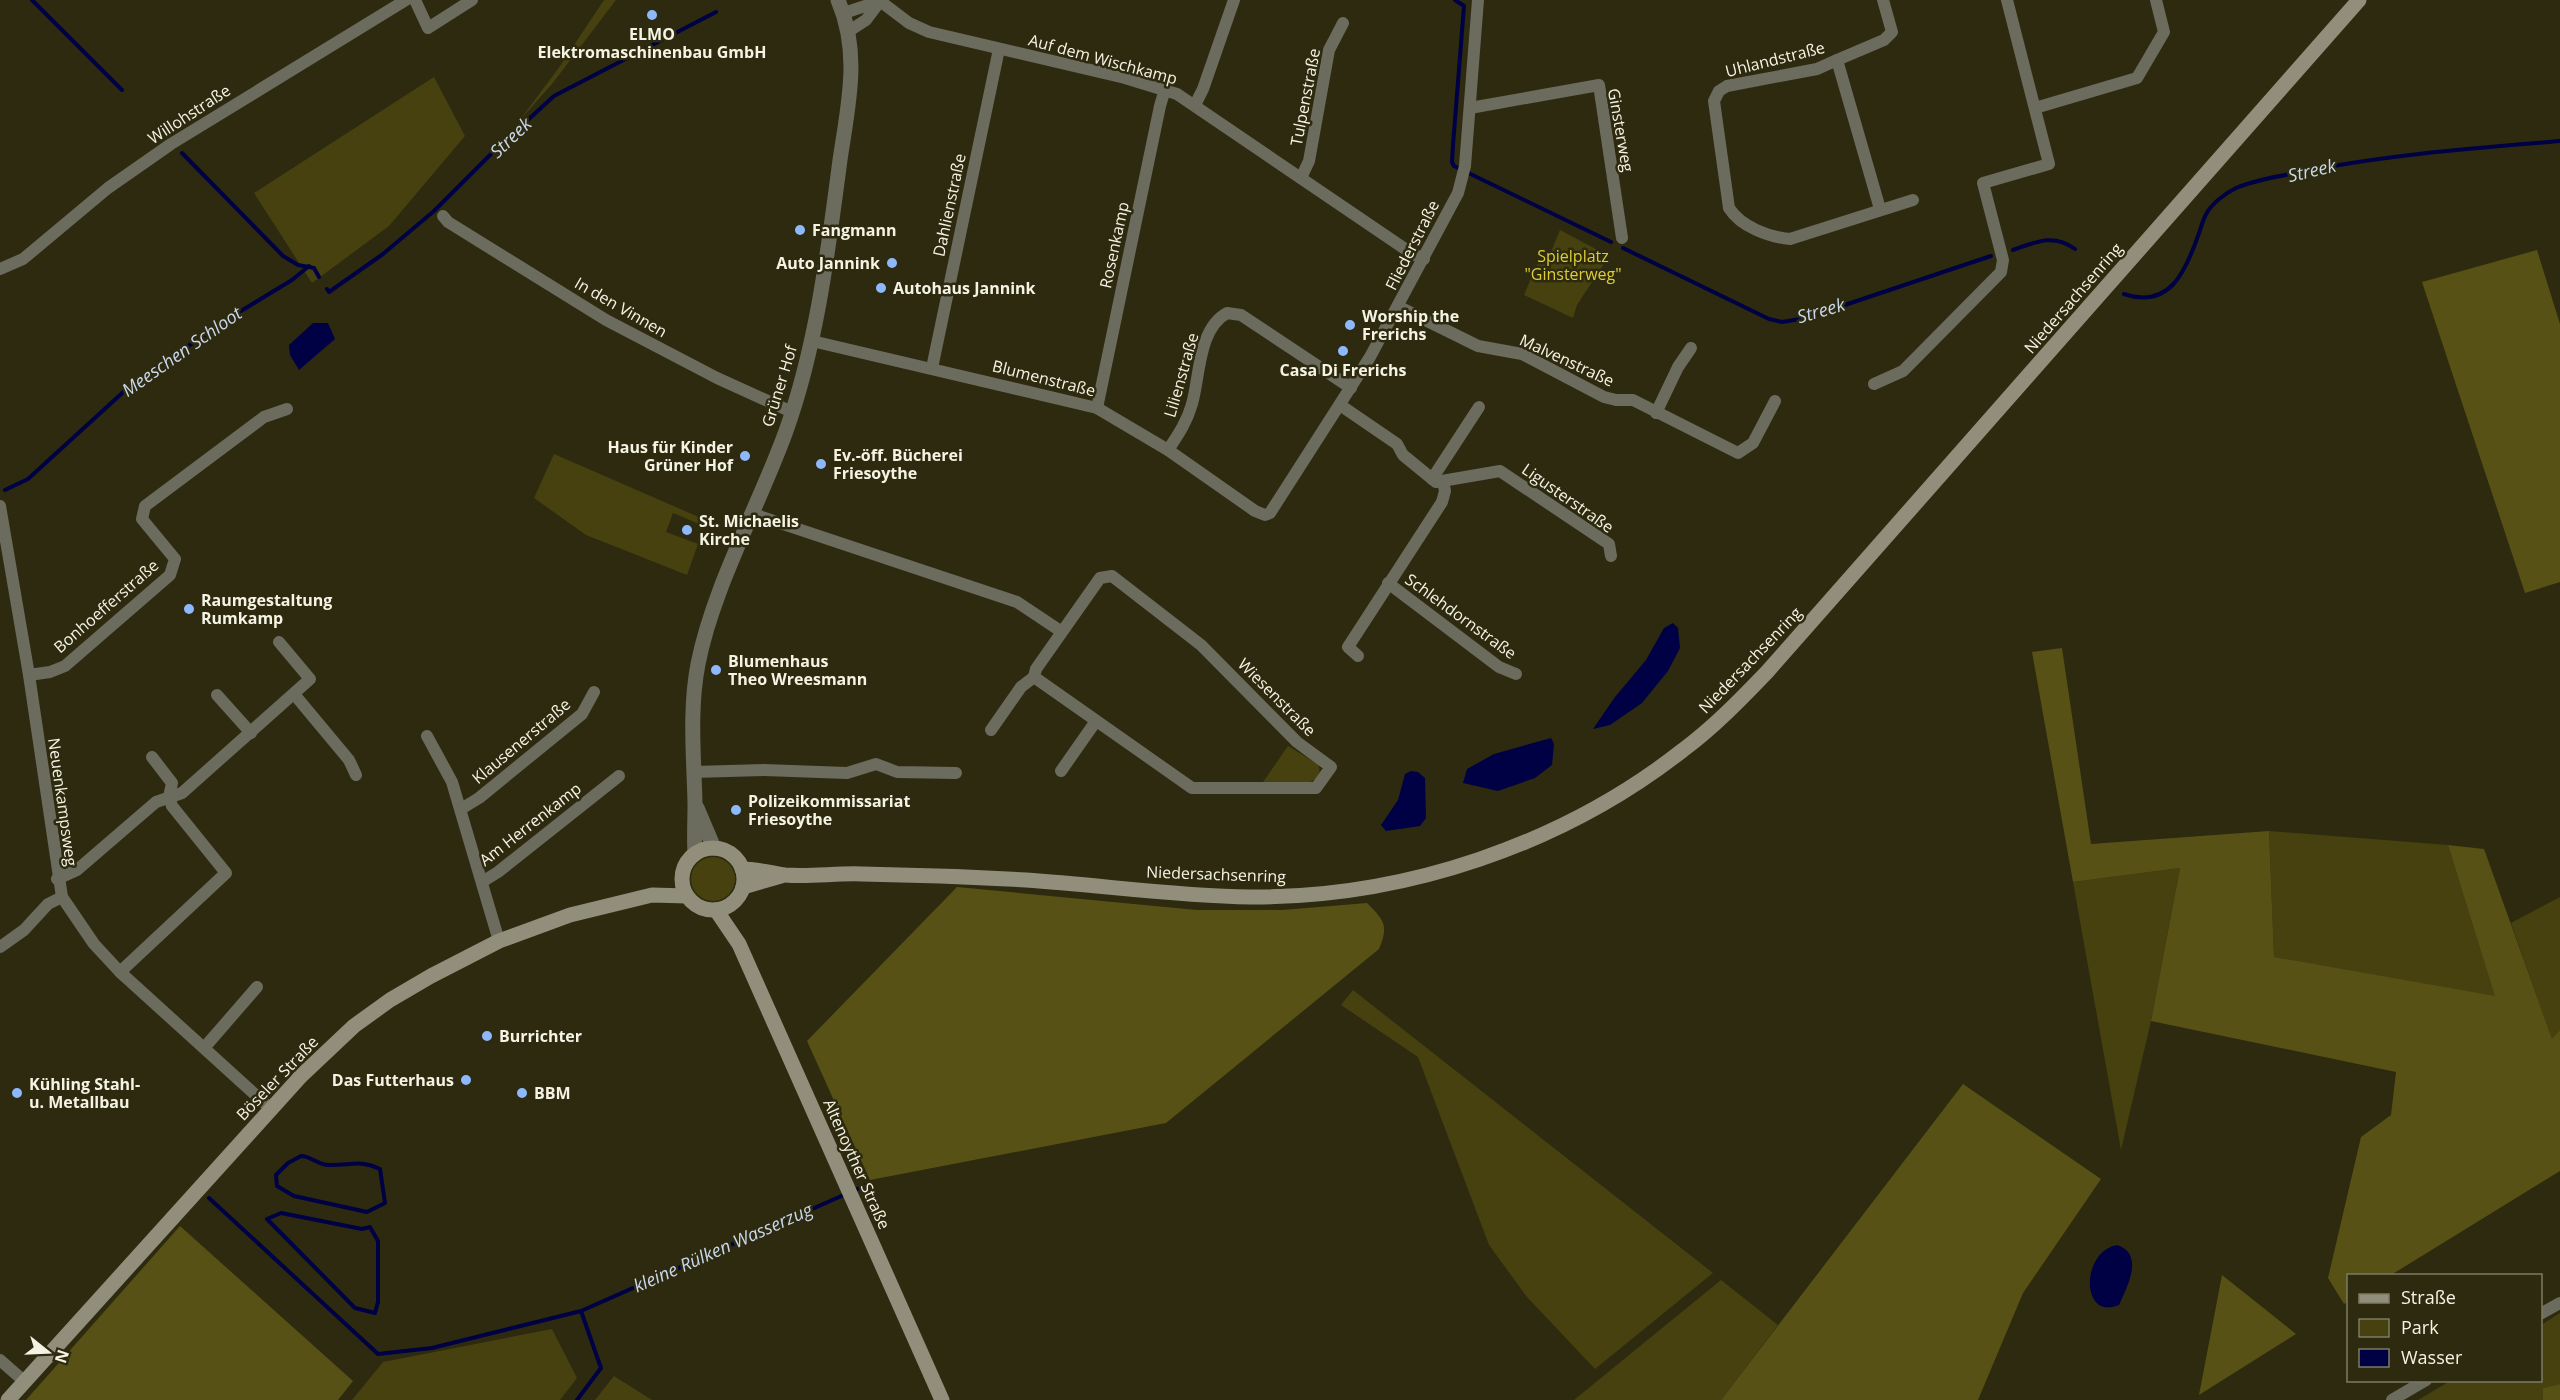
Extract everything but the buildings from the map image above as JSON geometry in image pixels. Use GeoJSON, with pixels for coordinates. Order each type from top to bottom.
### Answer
{"type":"FeatureCollection","features":[{"type":"Feature","properties":{"kind":"main road","name":"Niedersachsenring"},"geometry":{"type":"LineString","coordinates":[[742,868],[786,875],[861,874],[1024,880],[1200,895],[1253,897],[1305,894],[1359,889],[1457,868],[1574,820],[1683,751],[1733,707],[1767,672],[2359,0]]}},
{"type":"Feature","properties":{"kind":"main road"},"geometry":{"type":"LineString","coordinates":[[714,848],[731,854],[742,868],[743,887],[733,903],[716,910],[699,907],[687,896],[682,877],[684,868],[695,854],[714,848]]}},
{"type":"Feature","properties":{"kind":"main road","name":"Niedersachsenring"},"geometry":{"type":"LineString","coordinates":[[743,887],[786,875]]}},
{"type":"Feature","properties":{"kind":"main road","name":"Böseler Straße"},"geometry":{"type":"LineString","coordinates":[[652,895],[682,877]]}},
{"type":"Feature","properties":{"kind":"main road","name":"Böseler Straße"},"geometry":{"type":"LineString","coordinates":[[8,1400],[301,1076],[354,1026],[390,1000],[499,941],[570,915],[652,895],[687,896]]}},
{"type":"Feature","properties":{"kind":"main road","name":"Altenoyther Straße"},"geometry":{"type":"LineString","coordinates":[[733,903],[739,944]]}},
{"type":"Feature","properties":{"kind":"main road","name":"Altenoyther Straße"},"geometry":{"type":"LineString","coordinates":[[716,910],[739,944],[942,1400]]}},
{"type":"Feature","properties":{"kind":"street","name":"Willohstraße"},"geometry":{"type":"LineString","coordinates":[[0,269],[23,259],[108,188],[171,144],[406,0]]}},
{"type":"Feature","properties":{"kind":"street"},"geometry":{"type":"LineString","coordinates":[[415,0],[428,28],[472,0]]}},
{"type":"Feature","properties":{"kind":"street"},"geometry":{"type":"LineString","coordinates":[[841,7],[881,0]]}},
{"type":"Feature","properties":{"kind":"street"},"geometry":{"type":"LineString","coordinates":[[849,31],[866,20],[881,0]]}},
{"type":"Feature","properties":{"kind":"street","name":"Auf dem Wischkamp"},"geometry":{"type":"LineString","coordinates":[[881,0],[909,22],[929,32],[1165,89],[1195,105],[1411,253],[1424,259]]}},
{"type":"Feature","properties":{"kind":"street"},"geometry":{"type":"LineString","coordinates":[[1195,105],[1203,89],[1234,0]]}},
{"type":"Feature","properties":{"kind":"street","name":"Fliederstraße"},"geometry":{"type":"LineString","coordinates":[[1274,508],[1351,388],[1399,306],[1458,193],[1465,170],[1478,0]]}},
{"type":"Feature","properties":{"kind":"street","name":"Uhlandstraße"},"geometry":{"type":"LineString","coordinates":[[1883,0],[1892,32],[1884,40],[1816,69],[1727,86],[1719,91],[1714,101],[1729,208],[1735,217],[1748,225],[1774,237],[1790,239],[1880,209],[1914,201]]}},
{"type":"Feature","properties":{"kind":"street"},"geometry":{"type":"LineString","coordinates":[[1874,384],[1903,371],[2001,272],[2003,260],[1983,183],[2049,164],[2007,0]]}},
{"type":"Feature","properties":{"kind":"street"},"geometry":{"type":"LineString","coordinates":[[2035,108],[2137,78],[2164,32],[2156,0]]}},
{"type":"Feature","properties":{"kind":"street","name":"Grüner Hof"},"geometry":{"type":"LineString","coordinates":[[695,854],[693,704],[699,663],[710,621],[792,412],[812,341],[835,201],[851,80],[849,31],[841,7]]}},
{"type":"Feature","properties":{"kind":"street","name":"Tulpenstraße"},"geometry":{"type":"LineString","coordinates":[[1301,178],[1309,161],[1329,50],[1343,23]]}},
{"type":"Feature","properties":{"kind":"street","name":"Dahlienstraße"},"geometry":{"type":"LineString","coordinates":[[932,368],[999,49]]}},
{"type":"Feature","properties":{"kind":"street","name":"Uhlandstraße"},"geometry":{"type":"LineString","coordinates":[[1837,60],[1880,209]]}},
{"type":"Feature","properties":{"kind":"street","name":"Ginsterweg"},"geometry":{"type":"LineString","coordinates":[[1470,108],[1599,85],[1622,238]]}},
{"type":"Feature","properties":{"kind":"street","name":"Rosenkamp"},"geometry":{"type":"LineString","coordinates":[[1097,408],[1165,89]]}},
{"type":"Feature","properties":{"kind":"street","name":"In den Vinnen"},"geometry":{"type":"LineString","coordinates":[[443,216],[448,222],[606,320],[717,378],[792,412]]}},
{"type":"Feature","properties":{"kind":"street","name":"Malvenstraße"},"geometry":{"type":"LineString","coordinates":[[1399,306],[1478,346],[1522,354],[1605,397],[1633,400],[1738,453],[1753,443],[1776,401]]}},
{"type":"Feature","properties":{"kind":"street","name":"Lilienstraße"},"geometry":{"type":"LineString","coordinates":[[1168,450],[1186,419],[1208,337],[1215,322],[1227,313],[1241,315],[1351,388]]}},
{"type":"Feature","properties":{"kind":"street","name":"Blumenstraße"},"geometry":{"type":"LineString","coordinates":[[812,341],[1097,408],[1168,450],[1260,514],[1265,515],[1274,508]]}},
{"type":"Feature","properties":{"kind":"street"},"geometry":{"type":"LineString","coordinates":[[1656,413],[1678,367],[1691,348]]}},
{"type":"Feature","properties":{"kind":"street"},"geometry":{"type":"LineString","coordinates":[[1340,405],[1397,444],[1402,455],[1437,480],[1479,407]]}},
{"type":"Feature","properties":{"kind":"street","name":"Bonhoefferstraße"},"geometry":{"type":"LineString","coordinates":[[29,675],[50,672],[65,666],[170,575],[175,559],[142,519],[145,506],[264,417],[287,409]]}},
{"type":"Feature","properties":{"kind":"street","name":"Ligusterstraße"},"geometry":{"type":"LineString","coordinates":[[1437,480],[1500,471],[1609,544],[1611,556]]}},
{"type":"Feature","properties":{"kind":"street","name":"Schlehdornstraße"},"geometry":{"type":"LineString","coordinates":[[1358,656],[1348,647],[1442,502],[1445,491],[1437,480]]}},
{"type":"Feature","properties":{"kind":"street","name":"Neuenkampsweg"},"geometry":{"type":"LineString","coordinates":[[0,506],[2,532],[29,675],[57,879],[62,897],[94,944],[120,972],[271,1109]]}},
{"type":"Feature","properties":{"kind":"street"},"geometry":{"type":"LineString","coordinates":[[753,514],[1017,602],[1062,632]]}},
{"type":"Feature","properties":{"kind":"street","name":"Wiesenstraße"},"geometry":{"type":"LineString","coordinates":[[991,730],[1021,687],[1034,677],[1036,669],[1100,578],[1112,576],[1201,645],[1297,742],[1331,767],[1316,788],[1192,788],[1034,677]]}},
{"type":"Feature","properties":{"kind":"street","name":"Schlehdornstraße"},"geometry":{"type":"LineString","coordinates":[[1388,583],[1499,667],[1516,674]]}},
{"type":"Feature","properties":{"kind":"street"},"geometry":{"type":"LineString","coordinates":[[57,879],[77,870],[156,802],[182,793],[310,679],[279,642]]}},
{"type":"Feature","properties":{"kind":"street","name":"Klausenerstraße"},"geometry":{"type":"LineString","coordinates":[[461,809],[479,798],[582,714],[594,692]]}},
{"type":"Feature","properties":{"kind":"street"},"geometry":{"type":"LineString","coordinates":[[294,694],[349,760],[356,775]]}},
{"type":"Feature","properties":{"kind":"street"},"geometry":{"type":"LineString","coordinates":[[217,695],[251,733]]}},
{"type":"Feature","properties":{"kind":"street"},"geometry":{"type":"LineString","coordinates":[[1061,771],[1096,721]]}},
{"type":"Feature","properties":{"kind":"street"},"geometry":{"type":"LineString","coordinates":[[427,736],[452,782],[482,882]]}},
{"type":"Feature","properties":{"kind":"street"},"geometry":{"type":"LineString","coordinates":[[120,972],[226,873],[172,807],[169,797],[172,783],[152,757]]}},
{"type":"Feature","properties":{"kind":"street"},"geometry":{"type":"LineString","coordinates":[[693,772],[764,770],[847,773],[876,764],[897,772],[956,773]]}},
{"type":"Feature","properties":{"kind":"street","name":"Am Herrenkamp"},"geometry":{"type":"LineString","coordinates":[[499,941],[482,882],[498,872],[619,776]]}},
{"type":"Feature","properties":{"kind":"street","name":"Grüner Hof"},"geometry":{"type":"LineString","coordinates":[[695,803],[714,848]]}},
{"type":"Feature","properties":{"kind":"street"},"geometry":{"type":"LineString","coordinates":[[0,947],[24,930],[48,904],[62,897]]}},
{"type":"Feature","properties":{"kind":"street"},"geometry":{"type":"LineString","coordinates":[[204,1048],[257,987]]}},
{"type":"Feature","properties":{"kind":"street"},"geometry":{"type":"LineString","coordinates":[[2542,1313],[2560,1303]]}},
{"type":"Feature","properties":{"kind":"street"},"geometry":{"type":"LineString","coordinates":[[0,1360],[24,1381]]}},
{"type":"Feature","properties":{"kind":"street"},"geometry":{"type":"LineString","coordinates":[[2392,1400],[2423,1382]]}},
{"type":"Feature","properties":{"kind":"green space"},"geometry":{"type":"Polygon","coordinates":[[[604,0],[616,0],[552,84],[519,121],[558,69],[604,0]]]}},
{"type":"Feature","properties":{"kind":"green space"},"geometry":{"type":"Polygon","coordinates":[[[434,77],[465,136],[389,226],[312,283],[254,193],[434,77]]]}},
{"type":"Feature","properties":{"kind":"green space","name":"Spielplatz \"Ginsterweg\""},"geometry":{"type":"Polygon","coordinates":[[[1560,230],[1609,256],[1577,305],[1573,318],[1524,295],[1538,262],[1546,264],[1560,230]]]}},
{"type":"Feature","properties":{"kind":"green space"},"geometry":{"type":"Polygon","coordinates":[[[554,454],[708,521],[706,527],[673,513],[666,532],[698,544],[687,575],[586,535],[534,498],[554,454]]]}},
{"type":"Feature","properties":{"kind":"green space"},"geometry":{"type":"Polygon","coordinates":[[[1288,746],[1318,764],[1319,773],[1316,779],[1299,784],[1261,785],[1288,746]]]}},
{"type":"Feature","properties":{"kind":"green space"},"geometry":{"type":"Polygon","coordinates":[[[2269,831],[2448,845],[2496,997],[2274,957],[2269,831]]]}},
{"type":"Feature","properties":{"kind":"green space"},"geometry":{"type":"Polygon","coordinates":[[[713,857],[728,864],[735,879],[728,894],[713,901],[698,894],[691,879],[698,864],[713,857]]]}},
{"type":"Feature","properties":{"kind":"green space"},"geometry":{"type":"Polygon","coordinates":[[[2180,868],[2151,1021],[2121,1150],[2073,882],[2180,868]]]}},
{"type":"Feature","properties":{"kind":"green space"},"geometry":{"type":"Polygon","coordinates":[[[2560,897],[2560,1030],[2552,1040],[2511,923],[2560,897]]]}},
{"type":"Feature","properties":{"kind":"green space"},"geometry":{"type":"Polygon","coordinates":[[[1353,990],[1713,1273],[1595,1369],[1527,1297],[1489,1245],[1418,1057],[1341,1005],[1353,990]]]}},
{"type":"Feature","properties":{"kind":"green space"},"geometry":{"type":"Polygon","coordinates":[[[1721,1280],[1778,1325],[1721,1400],[1574,1400],[1721,1280]]]}},
{"type":"Feature","properties":{"kind":"green space"},"geometry":{"type":"Polygon","coordinates":[[[2560,1313],[2560,1384],[2543,1388],[2543,1400],[2418,1400],[2448,1382],[2542,1382],[2542,1324],[2560,1313]]]}},
{"type":"Feature","properties":{"kind":"green space"},"geometry":{"type":"Polygon","coordinates":[[[552,1329],[577,1378],[560,1400],[352,1400],[383,1362],[552,1329]]]}},
{"type":"Feature","properties":{"kind":"green space"},"geometry":{"type":"Polygon","coordinates":[[[614,1376],[652,1400],[595,1400],[614,1376]]]}},
{"type":"Feature","properties":{"kind":"shaded area"},"geometry":{"type":"Polygon","coordinates":[[[2537,250],[2560,324],[2560,582],[2525,593],[2422,282],[2537,250]]]}},
{"type":"Feature","properties":{"kind":"shaded area"},"geometry":{"type":"Polygon","coordinates":[[[2062,648],[2091,844],[2269,831],[2274,957],[2495,996],[2448,845],[2484,849],[2552,1039],[2560,1030],[2560,1171],[2393,1274],[2347,1274],[2347,1302],[2344,1304],[2328,1278],[2361,1137],[2391,1115],[2396,1072],[2151,1021],[2180,868],[2073,882],[2032,652],[2062,648]]]}},
{"type":"Feature","properties":{"kind":"shaded area"},"geometry":{"type":"Polygon","coordinates":[[[957,887],[1197,910],[1282,910],[1367,903],[1381,919],[1384,934],[1379,949],[1166,1123],[870,1180],[807,1041],[957,887]]]}},
{"type":"Feature","properties":{"kind":"shaded area"},"geometry":{"type":"Polygon","coordinates":[[[1963,1084],[2101,1179],[2023,1293],[1978,1400],[1721,1400],[1963,1084]]]}},
{"type":"Feature","properties":{"kind":"shaded area"},"geometry":{"type":"Polygon","coordinates":[[[180,1226],[353,1381],[338,1400],[26,1400],[180,1226]]]}},
{"type":"Feature","properties":{"kind":"shaded area"},"geometry":{"type":"Polygon","coordinates":[[[2222,1275],[2296,1334],[2199,1395],[2222,1275]]]}},
{"type":"Feature","properties":{"kind":"shaded area"},"geometry":{"type":"Polygon","coordinates":[[[2560,1384],[2560,1400],[2543,1400],[2543,1388],[2560,1384]]]}},
{"type":"Feature","properties":{"kind":"water"},"geometry":{"type":"Polygon","coordinates":[[[313,323],[328,323],[335,339],[299,370],[290,355],[289,345],[313,323]]]}},
{"type":"Feature","properties":{"kind":"water"},"geometry":{"type":"Polygon","coordinates":[[[1673,623],[1678,628],[1680,648],[1668,671],[1642,703],[1610,725],[1593,729],[1615,697],[1646,660],[1664,628],[1673,623]]]}},
{"type":"Feature","properties":{"kind":"water"},"geometry":{"type":"Polygon","coordinates":[[[1551,738],[1554,744],[1552,765],[1535,778],[1498,791],[1463,783],[1467,769],[1494,754],[1551,738]]]}},
{"type":"Feature","properties":{"kind":"water"},"geometry":{"type":"Polygon","coordinates":[[[1411,771],[1418,772],[1425,778],[1426,818],[1420,826],[1386,831],[1381,825],[1398,800],[1405,774],[1411,771]]]}},
{"type":"Feature","properties":{"kind":"water"},"geometry":{"type":"Polygon","coordinates":[[[2117,1245],[2125,1249],[2130,1256],[2131,1272],[2119,1305],[2106,1307],[2097,1303],[2092,1295],[2090,1283],[2092,1271],[2097,1259],[2105,1250],[2117,1245]]]}},
{"type":"Feature","properties":{"kind":"waterway","name":"Streek"},"geometry":{"type":"LineString","coordinates":[[32,0],[122,90]]}},
{"type":"Feature","properties":{"kind":"waterway","name":"Streek"},"geometry":{"type":"LineString","coordinates":[[1455,0],[1464,6],[1453,145],[1452,162],[1454,166],[1611,242]]}},
{"type":"Feature","properties":{"kind":"waterway","name":"Streek"},"geometry":{"type":"LineString","coordinates":[[327,289],[329,292],[383,254],[434,211],[494,151],[554,96],[716,12]]}},
{"type":"Feature","properties":{"kind":"waterway","name":"Streek"},"geometry":{"type":"LineString","coordinates":[[2124,294],[2140,297],[2153,296],[2164,292],[2173,284],[2187,263],[2208,211],[2224,195],[2236,188],[2264,179],[2342,164],[2435,152],[2560,141]]}},
{"type":"Feature","properties":{"kind":"waterway","name":"Streek"},"geometry":{"type":"LineString","coordinates":[[182,153],[283,256],[298,265],[314,268],[319,277]]}},
{"type":"Feature","properties":{"kind":"waterway","name":"Streek"},"geometry":{"type":"LineString","coordinates":[[2013,250],[2044,240],[2059,241],[2075,249]]}},
{"type":"Feature","properties":{"kind":"waterway","name":"Streek"},"geometry":{"type":"LineString","coordinates":[[1623,248],[1769,319],[1782,322],[1806,318],[1991,256]]}},
{"type":"Feature","properties":{"kind":"waterway","name":"Meeschen Schloot"},"geometry":{"type":"LineString","coordinates":[[5,490],[28,479],[131,385],[231,317],[292,280],[309,266]]}},
{"type":"Feature","properties":{"kind":"waterway"},"geometry":{"type":"LineString","coordinates":[[301,1156],[324,1165],[366,1164],[380,1169],[385,1203],[367,1212],[294,1196],[277,1186],[276,1175],[288,1163],[301,1156]]}},
{"type":"Feature","properties":{"kind":"waterway","name":"kleine Rülken Wasserzug"},"geometry":{"type":"LineString","coordinates":[[853,1191],[866,1185]]}},
{"type":"Feature","properties":{"kind":"waterway"},"geometry":{"type":"LineString","coordinates":[[209,1198],[378,1354],[432,1348],[581,1311],[846,1194]]}},
{"type":"Feature","properties":{"kind":"waterway"},"geometry":{"type":"LineString","coordinates":[[281,1213],[362,1229],[370,1227],[378,1241],[378,1302],[375,1313],[355,1308],[267,1219],[281,1213]]}},
{"type":"Feature","properties":{"kind":"waterway"},"geometry":{"type":"LineString","coordinates":[[577,1400],[601,1368],[581,1311]]}},
{"type":"Feature","properties":{"kind":"place","name":"ELMO Elektromaschinenbau GmbH"},"geometry":{"type":"Point","coordinates":[652,15]}},
{"type":"Feature","properties":{"kind":"place","name":"Fangmann"},"geometry":{"type":"Point","coordinates":[800,230]}},
{"type":"Feature","properties":{"kind":"place","name":"Auto Jannink"},"geometry":{"type":"Point","coordinates":[892,263]}},
{"type":"Feature","properties":{"kind":"place","name":"Autohaus Jannink"},"geometry":{"type":"Point","coordinates":[881,288]}},
{"type":"Feature","properties":{"kind":"place","name":"Worship the Frerichs"},"geometry":{"type":"Point","coordinates":[1350,325]}},
{"type":"Feature","properties":{"kind":"place","name":"Casa Di Frerichs"},"geometry":{"type":"Point","coordinates":[1343,351]}},
{"type":"Feature","properties":{"kind":"place","name":"Haus für Kinder Grüner Hof"},"geometry":{"type":"Point","coordinates":[745,456]}},
{"type":"Feature","properties":{"kind":"place","name":"Ev.-öff. Bücherei Friesoythe"},"geometry":{"type":"Point","coordinates":[821,464]}},
{"type":"Feature","properties":{"kind":"place","name":"St. Michaelis Kirche"},"geometry":{"type":"Point","coordinates":[687,530]}},
{"type":"Feature","properties":{"kind":"place","name":"Raumgestaltung Rumkamp"},"geometry":{"type":"Point","coordinates":[189,609]}},
{"type":"Feature","properties":{"kind":"place","name":"Blumenhaus Theo Wreesmann"},"geometry":{"type":"Point","coordinates":[716,670]}},
{"type":"Feature","properties":{"kind":"place","name":"Polizeikommissariat Friesoythe"},"geometry":{"type":"Point","coordinates":[736,810]}},
{"type":"Feature","properties":{"kind":"place","name":"Burrichter"},"geometry":{"type":"Point","coordinates":[487,1036]}},
{"type":"Feature","properties":{"kind":"place","name":"Das Futterhaus"},"geometry":{"type":"Point","coordinates":[466,1080]}},
{"type":"Feature","properties":{"kind":"place","name":"Kühling Stahl- u. Metallbau"},"geometry":{"type":"Point","coordinates":[17,1093]}},
{"type":"Feature","properties":{"kind":"place","name":"BBM"},"geometry":{"type":"Point","coordinates":[522,1093]}}]}
